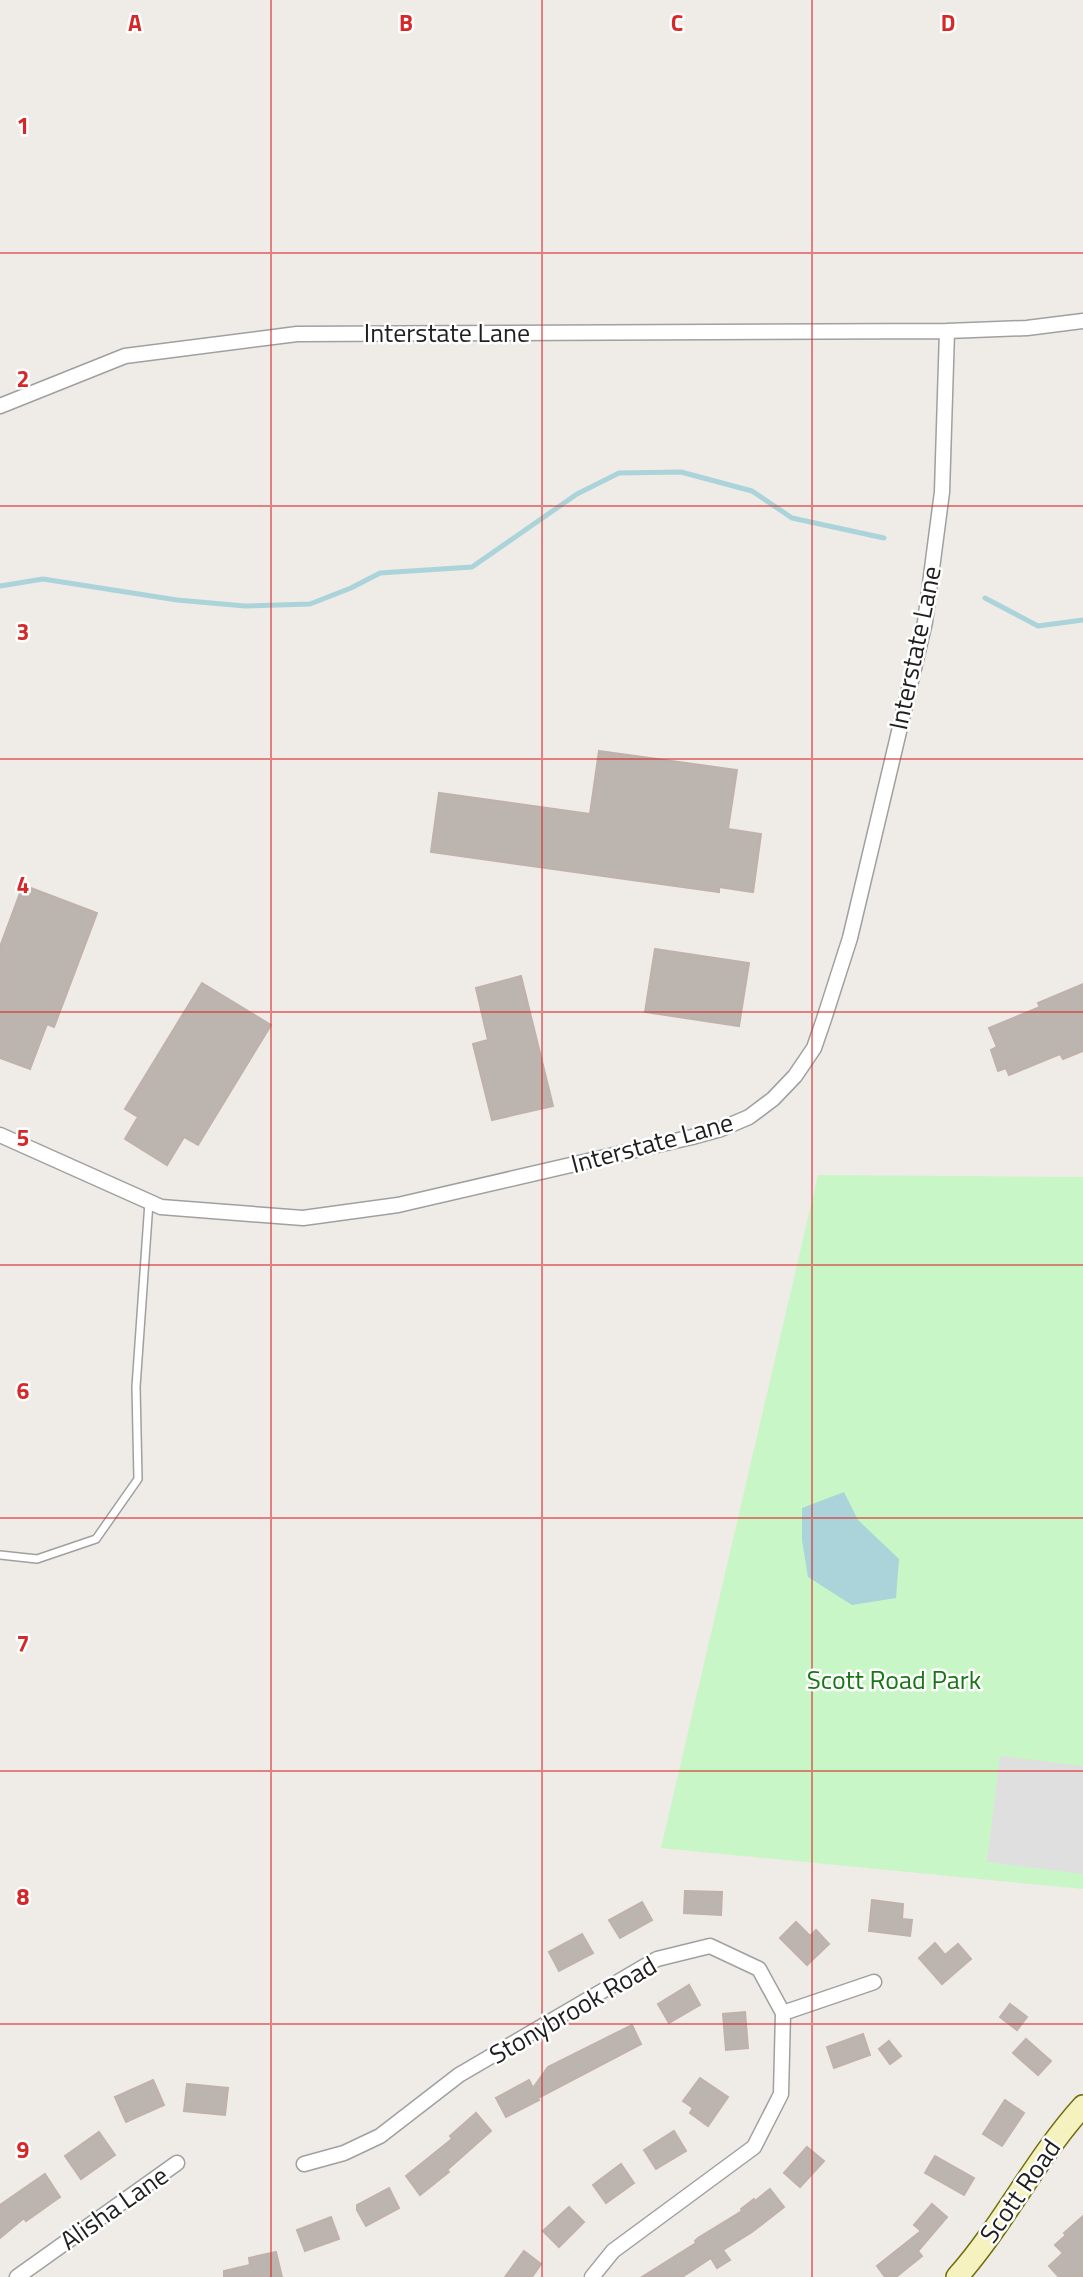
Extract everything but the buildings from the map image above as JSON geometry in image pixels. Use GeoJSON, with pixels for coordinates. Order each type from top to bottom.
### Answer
{"type":"FeatureCollection","features":[{"type":"Feature","properties":{"kind":"main road","name":"Scott Road"},"geometry":{"type":"LineString","coordinates":[[957,2277],[988,2239],[1043,2157],[1083,2106]]}},
{"type":"Feature","properties":{"kind":"street","name":"Interstate Lane"},"geometry":{"type":"LineString","coordinates":[[0,406],[125,355],[298,334],[947,331],[1027,328],[1083,321]]}},
{"type":"Feature","properties":{"kind":"street","name":"Interstate Lane"},"geometry":{"type":"LineString","coordinates":[[0,1135],[161,1207],[303,1218],[398,1205],[721,1129],[749,1117],[773,1099],[795,1076],[814,1048],[849,938],[925,622],[942,492],[947,331]]}},
{"type":"Feature","properties":{"kind":"street","name":"Stonybrook Road"},"geometry":{"type":"LineString","coordinates":[[304,2164],[344,2153],[380,2136],[459,2075],[657,1959],[710,1946],[759,1969],[783,2012]]}},
{"type":"Feature","properties":{"kind":"street"},"geometry":{"type":"LineString","coordinates":[[592,2277],[613,2251],[754,2147],[781,2094],[783,2012],[874,1982]]}},
{"type":"Feature","properties":{"kind":"street","name":"Alisha Lane"},"geometry":{"type":"LineString","coordinates":[[17,2277],[177,2163]]}},
{"type":"Feature","properties":{"kind":"lane"},"geometry":{"type":"LineString","coordinates":[[0,1555],[37,1559],[96,1539],[138,1479],[136,1387],[149,1201]]}},
{"type":"Feature","properties":{"kind":"green space","name":"Scott Road Park"},"geometry":{"type":"Polygon","coordinates":[[[818,1175],[1083,1177],[1083,1889],[661,1848],[818,1175]]]}},
{"type":"Feature","properties":{"kind":"shaded area"},"geometry":{"type":"Polygon","coordinates":[[[1000,1756],[1083,1766],[1083,1874],[987,1862],[1000,1756]]]}},
{"type":"Feature","properties":{"kind":"water"},"geometry":{"type":"Polygon","coordinates":[[[844,1492],[858,1520],[899,1559],[896,1598],[852,1605],[808,1577],[802,1540],[802,1508],[844,1492]]]}},
{"type":"Feature","properties":{"kind":"waterway"},"geometry":{"type":"LineString","coordinates":[[0,586],[43,579],[177,600],[245,606],[310,604],[380,573],[472,567],[577,494],[619,473],[681,472],[752,491],[792,518],[884,538]]}},
{"type":"Feature","properties":{"kind":"waterway"},"geometry":{"type":"LineString","coordinates":[[985,598],[1038,626],[1083,620]]}}]}
